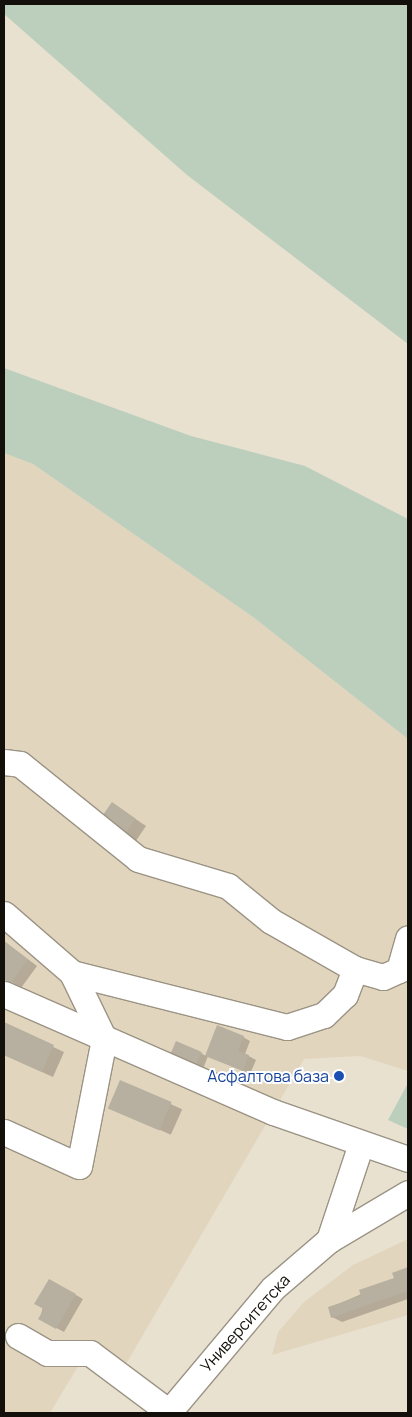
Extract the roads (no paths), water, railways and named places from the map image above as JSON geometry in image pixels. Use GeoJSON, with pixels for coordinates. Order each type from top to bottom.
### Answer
{"type":"FeatureCollection","features":[{"type":"Feature","properties":{"kind":"street"},"geometry":{"type":"LineString","coordinates":[[4,762],[20,764],[138,859],[228,886],[271,921],[356,969],[383,977],[399,970],[408,938]]}},
{"type":"Feature","properties":{"kind":"street"},"geometry":{"type":"LineString","coordinates":[[4,914],[72,973],[104,1039],[79,1166],[4,1132]]}},
{"type":"Feature","properties":{"kind":"street"},"geometry":{"type":"LineString","coordinates":[[72,973],[287,1027],[324,1015],[345,995],[356,969]]}},
{"type":"Feature","properties":{"kind":"street"},"geometry":{"type":"LineString","coordinates":[[4,994],[272,1112],[408,1159]]}},
{"type":"Feature","properties":{"kind":"street"},"geometry":{"type":"LineString","coordinates":[[329,1240],[361,1144]]}},
{"type":"Feature","properties":{"kind":"street"},"geometry":{"type":"LineString","coordinates":[[384,1152],[402,1164],[408,1189]]}},
{"type":"Feature","properties":{"kind":"street","name":"Университетска"},"geometry":{"type":"LineString","coordinates":[[169,1413],[273,1288],[329,1240],[408,1189]]}},
{"type":"Feature","properties":{"kind":"street"},"geometry":{"type":"LineString","coordinates":[[18,1336],[47,1352],[90,1353],[169,1413]]}},
{"type":"Feature","properties":{"kind":"place","name":"Асфалтова база"},"geometry":{"type":"Point","coordinates":[339,1076]}}]}
